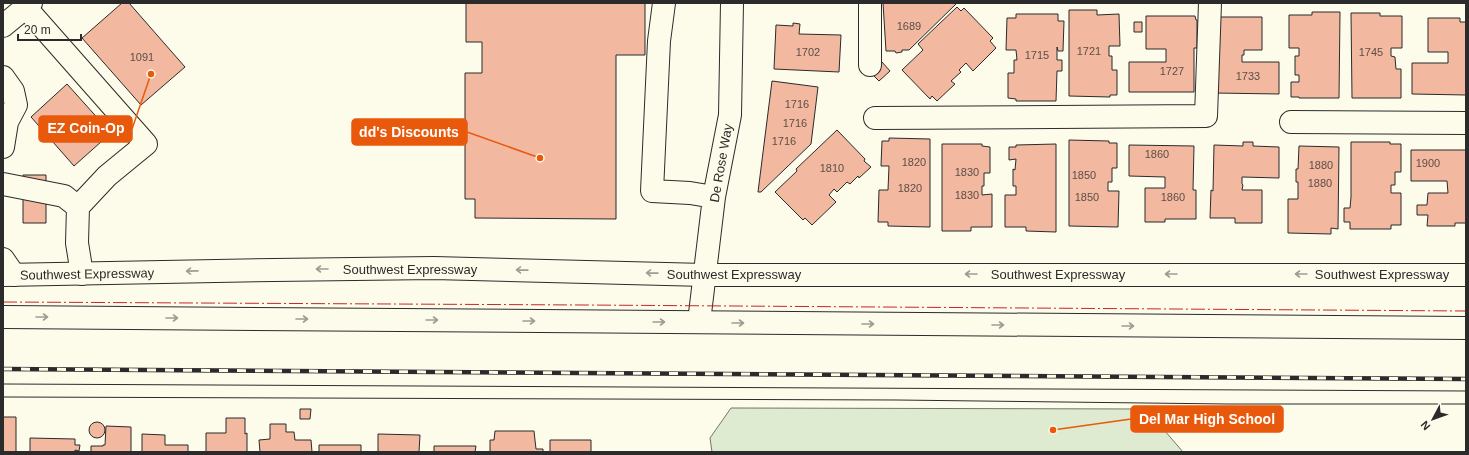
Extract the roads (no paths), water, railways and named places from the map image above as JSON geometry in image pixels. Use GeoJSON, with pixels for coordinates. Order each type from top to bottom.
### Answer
{"type":"FeatureCollection","features":[{"type":"Feature","properties":{"kind":"main road"},"geometry":{"type":"LineString","coordinates":[[664,3],[659,41],[652,190],[690,193],[714,197]]}},
{"type":"Feature","properties":{"kind":"main road","name":"De Rose Way"},"geometry":{"type":"LineString","coordinates":[[700,322],[714,197],[730,115],[732,3]]}},
{"type":"Feature","properties":{"kind":"main road"},"geometry":{"type":"LineString","coordinates":[[870,3],[870,65]]}},
{"type":"Feature","properties":{"kind":"main road"},"geometry":{"type":"LineString","coordinates":[[875,118],[1206,116],[1210,3]]}},
{"type":"Feature","properties":{"kind":"main road"},"geometry":{"type":"LineString","coordinates":[[3,26],[28,5],[146,144],[107,176],[78,207],[78,243],[82,274]]}},
{"type":"Feature","properties":{"kind":"main road"},"geometry":{"type":"LineString","coordinates":[[3,77],[13,91],[16,105],[8,122],[3,147]]}},
{"type":"Feature","properties":{"kind":"main road"},"geometry":{"type":"LineString","coordinates":[[1291,122],[1466,123]]}},
{"type":"Feature","properties":{"kind":"main road"},"geometry":{"type":"LineString","coordinates":[[3,184],[64,196],[78,207]]}},
{"type":"Feature","properties":{"kind":"main road","name":"Southwest Expressway"},"geometry":{"type":"LineString","coordinates":[[6,271],[82,274],[434,268],[705,275],[1466,274]]}},
{"type":"Feature","properties":{"kind":"main road"},"geometry":{"type":"LineString","coordinates":[[3,317],[1466,328]]}},
{"type":"Feature","properties":{"kind":"tram line"},"geometry":{"type":"LineString","coordinates":[[3,384],[1466,391]]}},
{"type":"Feature","properties":{"kind":"tram line"},"geometry":{"type":"LineString","coordinates":[[3,397],[897,400],[1228,404],[1466,404]]}},
{"type":"Feature","properties":{"kind":"railway"},"geometry":{"type":"LineString","coordinates":[[3,369],[1466,379]]}},
{"type":"Feature","properties":{"kind":"place","name":"EZ Coin-Op"},"geometry":{"type":"Point","coordinates":[151,74]}},
{"type":"Feature","properties":{"kind":"place","name":"dd's Discounts"},"geometry":{"type":"Point","coordinates":[540,158]}},
{"type":"Feature","properties":{"kind":"place","name":"Del Mar High School"},"geometry":{"type":"Point","coordinates":[1053,430]}}]}
